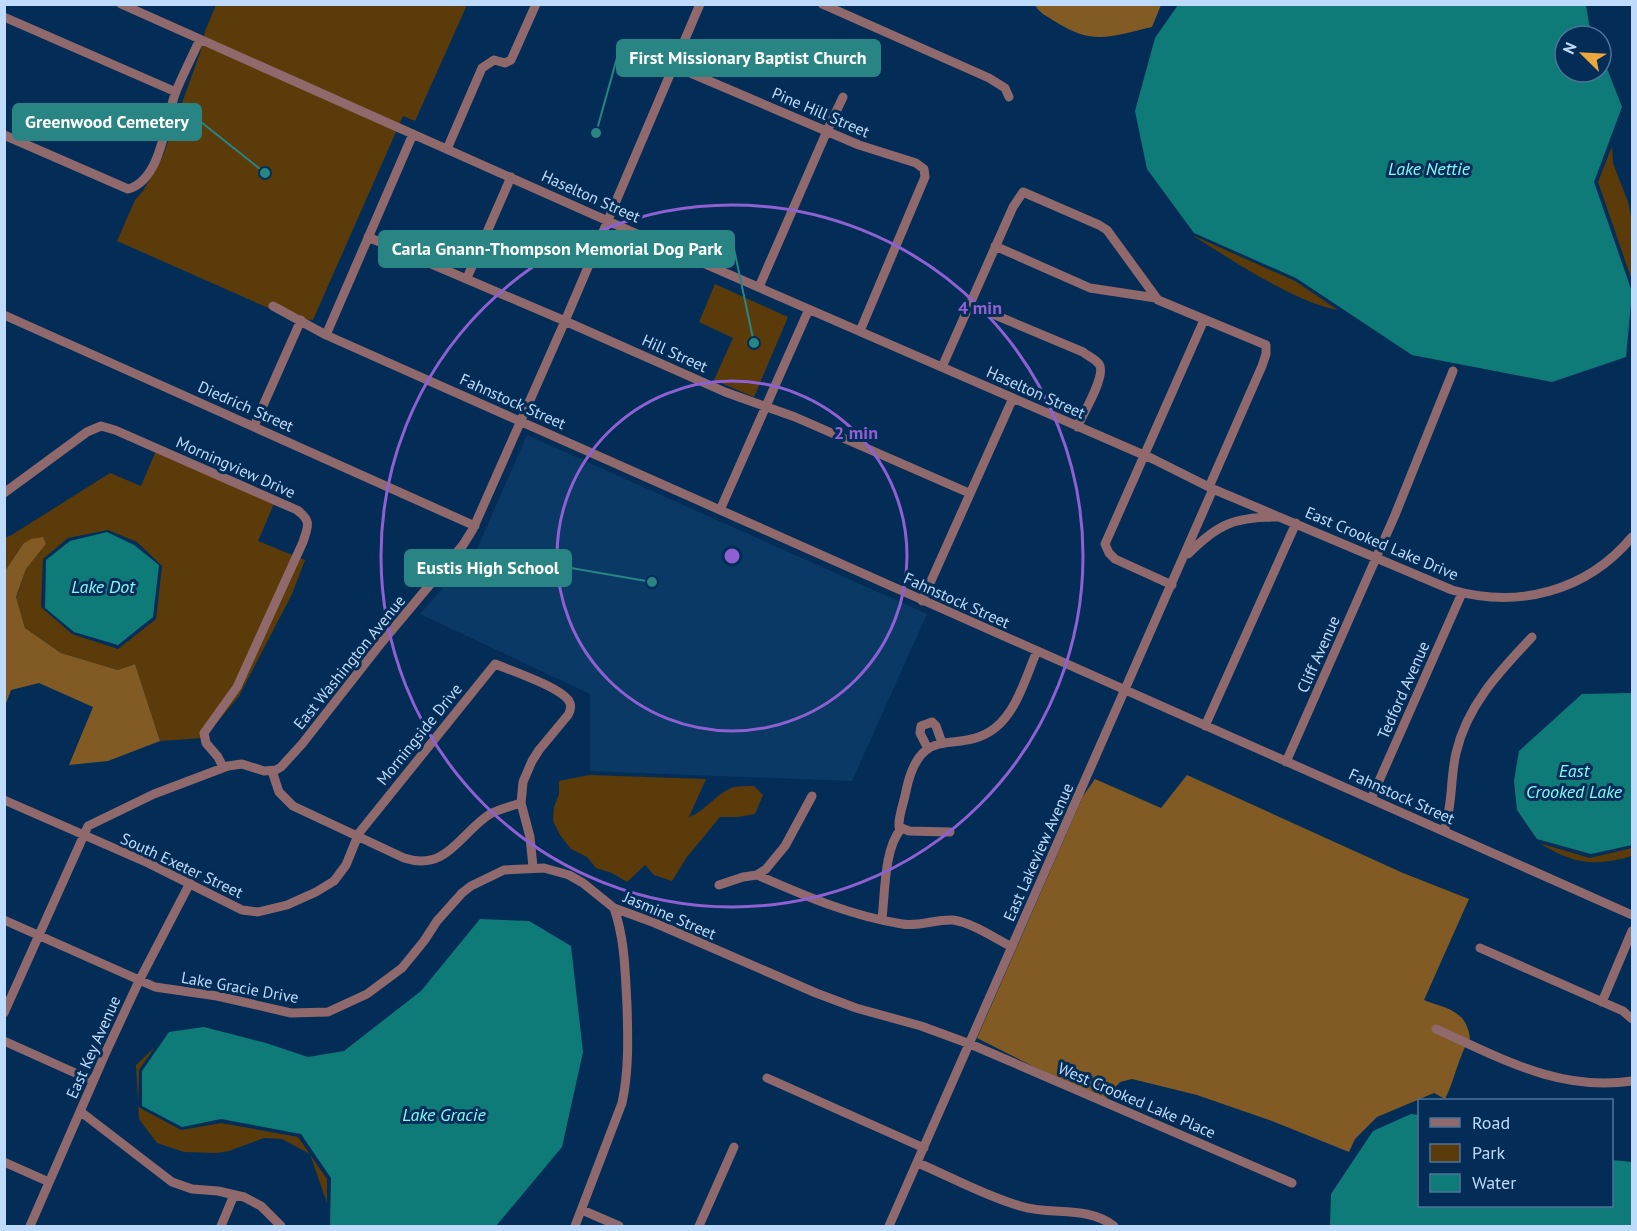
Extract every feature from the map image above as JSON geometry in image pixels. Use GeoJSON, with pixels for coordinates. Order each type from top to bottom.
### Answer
{"type":"FeatureCollection","features":[{"type":"Feature","properties":{"kind":"street","name":"Haselton Street"},"geometry":{"type":"LineString","coordinates":[[121,4],[136,7],[200,39],[1145,456],[1211,488]]}},
{"type":"Feature","properties":{"kind":"street"},"geometry":{"type":"LineString","coordinates":[[447,149],[482,68],[494,60],[505,63],[511,60],[536,4]]}},
{"type":"Feature","properties":{"kind":"street","name":"East Washington Avenue"},"geometry":{"type":"LineString","coordinates":[[272,771],[281,767],[302,744],[382,642],[463,545],[475,526],[566,321],[700,4]]}},
{"type":"Feature","properties":{"kind":"street"},"geometry":{"type":"LineString","coordinates":[[822,4],[989,78],[1005,88],[1009,97]]}},
{"type":"Feature","properties":{"kind":"street"},"geometry":{"type":"LineString","coordinates":[[4,17],[176,92]]}},
{"type":"Feature","properties":{"kind":"street"},"geometry":{"type":"LineString","coordinates":[[4,135],[128,189],[136,187],[146,178],[153,165],[176,92],[200,39]]}},
{"type":"Feature","properties":{"kind":"street","name":"Pine Hill Street"},"geometry":{"type":"LineString","coordinates":[[674,66],[877,152],[916,163],[924,169],[925,177],[860,331]]}},
{"type":"Feature","properties":{"kind":"street"},"geometry":{"type":"LineString","coordinates":[[759,287],[826,131],[843,97]]}},
{"type":"Feature","properties":{"kind":"street"},"geometry":{"type":"LineString","coordinates":[[326,335],[413,134]]}},
{"type":"Feature","properties":{"kind":"street"},"geometry":{"type":"LineString","coordinates":[[467,278],[511,177]]}},
{"type":"Feature","properties":{"kind":"street"},"geometry":{"type":"LineString","coordinates":[[942,367],[1013,207],[1019,196],[1025,192],[1107,230],[1156,298]]}},
{"type":"Feature","properties":{"kind":"street","name":"Hill Street"},"geometry":{"type":"LineString","coordinates":[[368,237],[467,278],[725,392],[765,406],[969,493]]}},
{"type":"Feature","properties":{"kind":"street"},"geometry":{"type":"LineString","coordinates":[[995,246],[1090,288],[1156,298],[1204,320],[1106,539],[1106,549],[1115,559],[1172,585]]}},
{"type":"Feature","properties":{"kind":"street"},"geometry":{"type":"LineString","coordinates":[[969,304],[1083,352],[1097,361],[1100,365],[1101,376],[1077,427]]}},
{"type":"Feature","properties":{"kind":"street","name":"Fahnstock Street"},"geometry":{"type":"LineString","coordinates":[[273,306],[326,335],[1632,915]]}},
{"type":"Feature","properties":{"kind":"street"},"geometry":{"type":"LineString","coordinates":[[720,510],[809,309]]}},
{"type":"Feature","properties":{"kind":"street","name":"Diedrich Street"},"geometry":{"type":"LineString","coordinates":[[4,315],[475,526]]}},
{"type":"Feature","properties":{"kind":"street"},"geometry":{"type":"LineString","coordinates":[[254,426],[301,320]]}},
{"type":"Feature","properties":{"kind":"street","name":"East Lakeview Avenue"},"geometry":{"type":"LineString","coordinates":[[889,1227],[1184,558],[1262,366],[1266,345],[1204,320]]}},
{"type":"Feature","properties":{"kind":"street","name":"Cliff Avenue"},"geometry":{"type":"LineString","coordinates":[[1286,762],[1422,454],[1454,371]]}},
{"type":"Feature","properties":{"kind":"street"},"geometry":{"type":"LineString","coordinates":[[922,601],[1013,398]]}},
{"type":"Feature","properties":{"kind":"street","name":"Morningview Drive"},"geometry":{"type":"LineString","coordinates":[[4,493],[87,432],[101,426],[125,434],[297,510],[305,516],[308,528],[303,542],[246,669],[226,703],[204,733],[206,742],[218,757],[223,768]]}},
{"type":"Feature","properties":{"kind":"street","name":"East Crooked Lake Drive"},"geometry":{"type":"LineString","coordinates":[[1211,488],[1432,582],[1490,598],[1530,596],[1561,588],[1606,563],[1632,537]]}},
{"type":"Feature","properties":{"kind":"street","name":"East Crooked Lake Drive"},"geometry":{"type":"LineString","coordinates":[[1184,558],[1206,536],[1224,525],[1247,518],[1281,516]]}},
{"type":"Feature","properties":{"kind":"street"},"geometry":{"type":"LineString","coordinates":[[1205,726],[1296,523]]}},
{"type":"Feature","properties":{"kind":"street","name":"Tedford Avenue"},"geometry":{"type":"LineString","coordinates":[[1371,799],[1462,592]]}},
{"type":"Feature","properties":{"kind":"street"},"geometry":{"type":"LineString","coordinates":[[1444,831],[1451,805],[1456,750],[1477,701],[1499,672],[1533,637]]}},
{"type":"Feature","properties":{"kind":"street"},"geometry":{"type":"LineString","coordinates":[[901,829],[898,825],[910,774],[916,764],[928,749],[942,742],[979,737],[1001,723],[1014,704],[1037,651]]}},
{"type":"Feature","properties":{"kind":"street","name":"Morningside Drive"},"geometry":{"type":"LineString","coordinates":[[358,836],[495,664],[556,690],[569,700],[571,705],[568,715],[532,761],[523,782],[521,803]]}},
{"type":"Feature","properties":{"kind":"street"},"geometry":{"type":"LineString","coordinates":[[928,749],[920,733],[921,726],[926,723],[932,722],[936,726],[942,742]]}},
{"type":"Feature","properties":{"kind":"street"},"geometry":{"type":"LineString","coordinates":[[4,1013],[88,826],[154,794],[223,768],[242,764],[264,771],[272,771],[279,792],[293,806],[404,858],[422,862],[430,862],[447,853],[490,814],[521,803],[530,837],[533,867]]}},
{"type":"Feature","properties":{"kind":"street"},"geometry":{"type":"LineString","coordinates":[[719,885],[757,875],[775,860],[812,796]]}},
{"type":"Feature","properties":{"kind":"street","name":"South Exeter Street"},"geometry":{"type":"LineString","coordinates":[[4,800],[190,883],[242,910],[258,912],[267,911],[316,892],[334,881],[346,864],[358,836]]}},
{"type":"Feature","properties":{"kind":"street"},"geometry":{"type":"LineString","coordinates":[[882,919],[893,840],[901,829]]}},
{"type":"Feature","properties":{"kind":"street"},"geometry":{"type":"LineString","coordinates":[[901,829],[950,831]]}},
{"type":"Feature","properties":{"kind":"street","name":"Jasmine Street"},"geometry":{"type":"LineString","coordinates":[[533,867],[568,875],[592,889],[614,908],[656,923],[816,993],[970,1044]]}},
{"type":"Feature","properties":{"kind":"street","name":"Lake Gracie Drive"},"geometry":{"type":"LineString","coordinates":[[4,920],[155,987],[217,996],[291,1013],[328,1012],[367,994],[396,972],[414,954],[437,921],[471,886],[504,870],[533,867]]}},
{"type":"Feature","properties":{"kind":"street"},"geometry":{"type":"LineString","coordinates":[[757,875],[850,913],[904,925],[954,921],[965,923],[1012,947]]}},
{"type":"Feature","properties":{"kind":"street","name":"East Key Avenue"},"geometry":{"type":"LineString","coordinates":[[30,1227],[139,981],[190,883]]}},
{"type":"Feature","properties":{"kind":"street"},"geometry":{"type":"LineString","coordinates":[[575,1227],[622,1103],[625,1089],[628,1037],[625,950],[614,908]]}},
{"type":"Feature","properties":{"kind":"street"},"geometry":{"type":"LineString","coordinates":[[1602,1002],[1632,931]]}},
{"type":"Feature","properties":{"kind":"street"},"geometry":{"type":"LineString","coordinates":[[1480,948],[1623,1011],[1632,1019]]}},
{"type":"Feature","properties":{"kind":"street"},"geometry":{"type":"LineString","coordinates":[[1436,1029],[1514,1064],[1550,1077],[1581,1082],[1632,1081]]}},
{"type":"Feature","properties":{"kind":"street"},"geometry":{"type":"LineString","coordinates":[[4,1041],[93,1081]]}},
{"type":"Feature","properties":{"kind":"street","name":"West Crooked Lake Place"},"geometry":{"type":"LineString","coordinates":[[970,1044],[1292,1183]]}},
{"type":"Feature","properties":{"kind":"street"},"geometry":{"type":"LineString","coordinates":[[767,1078],[924,1148]]}},
{"type":"Feature","properties":{"kind":"street"},"geometry":{"type":"LineString","coordinates":[[81,1112],[172,1182],[192,1189],[234,1195],[261,1206],[281,1227]]}},
{"type":"Feature","properties":{"kind":"street"},"geometry":{"type":"LineString","coordinates":[[699,1227],[734,1147]]}},
{"type":"Feature","properties":{"kind":"street"},"geometry":{"type":"LineString","coordinates":[[4,1162],[49,1182]]}},
{"type":"Feature","properties":{"kind":"street"},"geometry":{"type":"LineString","coordinates":[[918,1163],[1022,1207],[1051,1212],[1090,1213],[1114,1227]]}},
{"type":"Feature","properties":{"kind":"street"},"geometry":{"type":"LineString","coordinates":[[221,1227],[234,1195]]}},
{"type":"Feature","properties":{"kind":"street"},"geometry":{"type":"LineString","coordinates":[[582,1210],[619,1227]]}},
{"type":"Feature","properties":{"kind":"shaded area"},"geometry":{"type":"Polygon","coordinates":[[[1035,5],[1161,5],[1152,27],[1114,36],[1092,37],[1069,29],[1044,15],[1035,5]]]}},
{"type":"Feature","properties":{"kind":"shaded area"},"geometry":{"type":"Polygon","coordinates":[[[527,435],[927,614],[852,781],[590,771],[590,694],[420,614],[477,549],[527,435]]]}},
{"type":"Feature","properties":{"kind":"shaded area"},"geometry":{"type":"Polygon","coordinates":[[[43,537],[46,544],[26,569],[16,597],[25,628],[61,653],[118,670],[135,664],[160,741],[108,761],[69,765],[93,707],[39,683],[11,690],[5,706],[5,571],[23,544],[31,539],[43,537]]]}},
{"type":"Feature","properties":{"kind":"shaded area"},"geometry":{"type":"Polygon","coordinates":[[[1187,775],[1403,873],[1469,899],[1424,1000],[1454,1011],[1468,1028],[1470,1038],[1445,1099],[1434,1093],[1377,1117],[1355,1139],[1349,1152],[1272,1121],[1197,1095],[1132,1079],[1120,1082],[1103,1102],[977,1038],[1083,796],[1095,779],[1161,808],[1187,775]]]}},
{"type":"Feature","properties":{"kind":"green space"},"geometry":{"type":"Polygon","coordinates":[[[216,5],[467,5],[415,121],[403,116],[313,320],[291,318],[117,241],[135,200],[143,191],[163,156],[216,5]]]}},
{"type":"Feature","properties":{"kind":"green space"},"geometry":{"type":"Polygon","coordinates":[[[1612,146],[1613,163],[1628,202],[1632,221],[1631,278],[1598,182],[1612,146]]]}},
{"type":"Feature","properties":{"kind":"green space"},"geometry":{"type":"Polygon","coordinates":[[[1192,235],[1295,281],[1338,310],[1321,306],[1283,290],[1192,235]]]}},
{"type":"Feature","properties":{"kind":"green space"},"geometry":{"type":"Polygon","coordinates":[[[715,284],[788,317],[754,397],[714,380],[733,338],[699,322],[715,284]]]}},
{"type":"Feature","properties":{"kind":"green space"},"geometry":{"type":"Polygon","coordinates":[[[158,446],[276,499],[258,541],[305,560],[292,594],[239,696],[204,738],[160,741],[135,664],[118,670],[61,653],[25,628],[16,598],[26,569],[46,544],[23,544],[5,571],[5,537],[110,473],[141,486],[158,446]],[[108,530],[68,538],[43,559],[41,607],[72,634],[118,649],[156,619],[162,566],[137,542],[108,530]]]}},
{"type":"Feature","properties":{"kind":"green space"},"geometry":{"type":"Polygon","coordinates":[[[589,775],[706,779],[689,817],[734,787],[754,786],[763,795],[755,814],[720,817],[687,857],[672,881],[654,875],[645,865],[627,882],[612,873],[596,868],[587,857],[571,849],[553,821],[554,807],[559,794],[559,781],[589,775]]]}},
{"type":"Feature","properties":{"kind":"green space"},"geometry":{"type":"Polygon","coordinates":[[[1539,843],[1590,858],[1632,848],[1632,856],[1606,862],[1584,861],[1563,855],[1539,843]]]}},
{"type":"Feature","properties":{"kind":"green space"},"geometry":{"type":"Polygon","coordinates":[[[155,1047],[139,1070],[138,1103],[136,1065],[155,1047]]]}},
{"type":"Feature","properties":{"kind":"green space"},"geometry":{"type":"Polygon","coordinates":[[[138,1106],[181,1130],[221,1123],[298,1137],[310,1154],[282,1139],[264,1138],[229,1151],[184,1152],[157,1143],[139,1119],[138,1106]]]}},
{"type":"Feature","properties":{"kind":"green space"},"geometry":{"type":"Polygon","coordinates":[[[310,1155],[327,1179],[327,1203],[310,1155]]]}},
{"type":"Feature","properties":{"kind":"water","name":"Lake Nettie"},"geometry":{"type":"Polygon","coordinates":[[[1178,5],[1586,5],[1589,24],[1553,24],[1553,84],[1613,84],[1622,107],[1594,182],[1632,292],[1626,357],[1552,382],[1412,355],[1296,278],[1194,233],[1147,169],[1135,111],[1155,38],[1178,5]]]}},
{"type":"Feature","properties":{"kind":"water","name":"Lake Dot"},"geometry":{"type":"Polygon","coordinates":[[[107,532],[134,545],[159,565],[153,617],[118,645],[74,632],[45,608],[46,560],[70,541],[107,532]]]}},
{"type":"Feature","properties":{"kind":"water","name":"East Crooked Lake"},"geometry":{"type":"Polygon","coordinates":[[[1632,693],[1632,845],[1591,854],[1537,839],[1517,810],[1514,781],[1519,751],[1582,694],[1632,693]]]}},
{"type":"Feature","properties":{"kind":"water","name":"Lake Gracie"},"geometry":{"type":"Polygon","coordinates":[[[480,919],[529,921],[571,946],[583,1052],[562,1147],[496,1226],[330,1226],[331,1178],[301,1134],[221,1119],[182,1127],[142,1106],[142,1071],[169,1032],[204,1027],[266,1043],[308,1057],[344,1051],[421,991],[480,919]]]}},
{"type":"Feature","properties":{"kind":"water"},"geometry":{"type":"Polygon","coordinates":[[[1411,1114],[1418,1115],[1418,1207],[1613,1207],[1613,1160],[1632,1162],[1632,1226],[1330,1226],[1331,1194],[1373,1131],[1411,1114]]]}},
{"type":"Feature","properties":{"kind":"place","name":"First Missionary Baptist Church"},"geometry":{"type":"Point","coordinates":[596,133]}},
{"type":"Feature","properties":{"kind":"place","name":"Greenwood Cemetery"},"geometry":{"type":"Point","coordinates":[265,173]}},
{"type":"Feature","properties":{"kind":"place","name":"Carla Gnann-Thompson Memorial Dog Park"},"geometry":{"type":"Point","coordinates":[754,343]}},
{"type":"Feature","properties":{"kind":"place","name":"Eustis High School"},"geometry":{"type":"Point","coordinates":[652,582]}}]}
